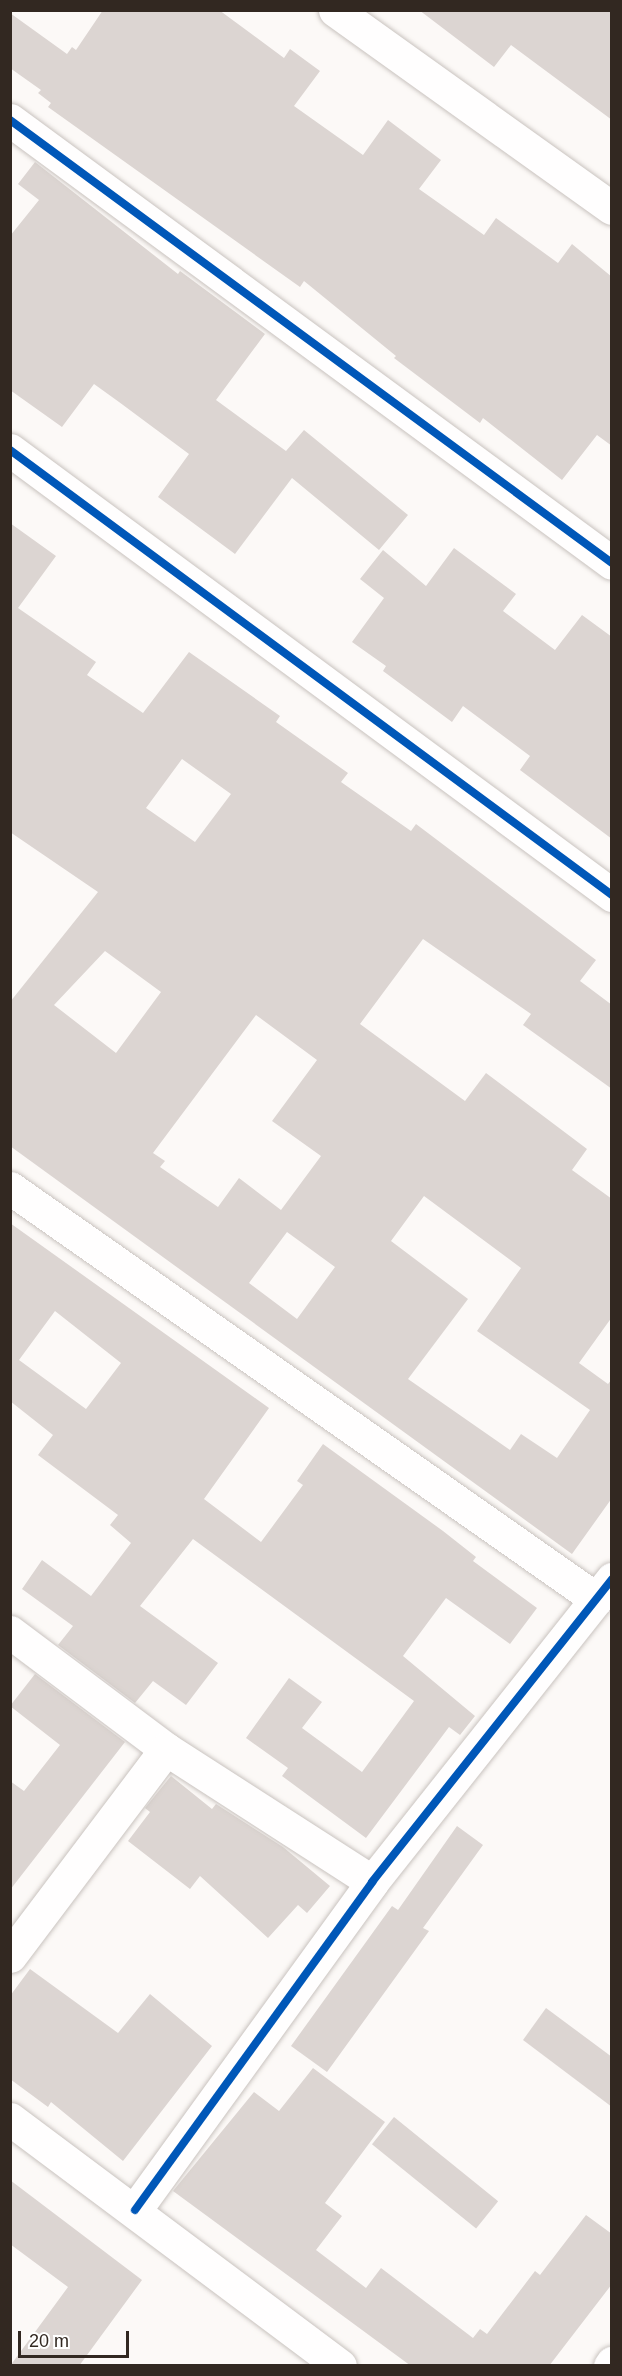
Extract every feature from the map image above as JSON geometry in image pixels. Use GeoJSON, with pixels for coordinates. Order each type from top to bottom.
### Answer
{"type":"FeatureCollection","features":[{"type":"Feature","properties":{"kind":"street"},"geometry":{"type":"LineString","coordinates":[[335,10],[612,208]]}},
{"type":"Feature","properties":{"kind":"street"},"geometry":{"type":"LineString","coordinates":[[10,120],[612,563]]}},
{"type":"Feature","properties":{"kind":"street"},"geometry":{"type":"LineString","coordinates":[[10,450],[612,895]]}},
{"type":"Feature","properties":{"kind":"street"},"geometry":{"type":"LineString","coordinates":[[10,1188],[604,1589],[372,1882],[135,2210]]}},
{"type":"Feature","properties":{"kind":"street"},"geometry":{"type":"LineString","coordinates":[[10,1632],[166,1749],[372,1882]]}},
{"type":"Feature","properties":{"kind":"street"},"geometry":{"type":"LineString","coordinates":[[10,1956],[166,1749]]}},
{"type":"Feature","properties":{"kind":"street"},"geometry":{"type":"LineString","coordinates":[[10,2119],[135,2210],[340,2366]]}},
{"type":"Feature","properties":{"kind":"building"},"geometry":{"type":"Polygon","coordinates":[[[103,10],[219,10],[284,58],[290,49],[320,71],[294,106],[363,155],[388,120],[441,160],[419,189],[484,235],[496,218],[558,263],[572,244],[612,277],[612,446],[597,435],[562,480],[483,418],[480,423],[394,358],[396,356],[304,281],[300,287],[48,107],[51,103],[38,93],[41,90],[10,68],[10,13],[67,54],[72,47],[76,50],[103,10]]]}},
{"type":"Feature","properties":{"kind":"building"},"geometry":{"type":"Polygon","coordinates":[[[419,10],[612,10],[612,120],[511,45],[494,67],[419,10]]]}},
{"type":"Feature","properties":{"kind":"building"},"geometry":{"type":"Polygon","coordinates":[[[35,162],[178,274],[180,271],[265,334],[216,400],[286,451],[304,430],[408,515],[379,550],[292,478],[235,554],[158,497],[189,454],[119,402],[94,384],[62,427],[10,390],[10,236],[39,200],[18,184],[35,162]]]}},
{"type":"Feature","properties":{"kind":"building"},"geometry":{"type":"Polygon","coordinates":[[[10,523],[56,556],[18,608],[96,662],[87,675],[143,713],[189,652],[280,716],[276,722],[348,773],[341,782],[411,831],[416,824],[596,960],[580,981],[612,1005],[612,1089],[523,1025],[531,1014],[423,939],[360,1024],[465,1101],[486,1073],[587,1149],[572,1170],[612,1199],[612,1317],[579,1363],[608,1384],[612,1379],[612,1498],[572,1554],[10,1146],[10,1002],[98,892],[10,832],[10,523]],[[182,759],[146,808],[195,842],[231,794],[182,759]],[[105,951],[54,1005],[116,1053],[161,992],[105,951]],[[256,1015],[153,1153],[165,1161],[160,1167],[218,1207],[239,1178],[281,1210],[321,1156],[272,1121],[317,1060],[256,1015]],[[424,1196],[391,1241],[468,1299],[408,1379],[510,1450],[521,1434],[557,1458],[590,1410],[477,1331],[521,1268],[424,1196]],[[287,1232],[249,1283],[297,1319],[335,1267],[287,1232]]]}},
{"type":"Feature","properties":{"kind":"building"},"geometry":{"type":"Polygon","coordinates":[[[454,548],[516,594],[503,611],[555,650],[582,615],[612,637],[612,839],[520,770],[530,756],[463,706],[452,722],[383,671],[386,666],[352,642],[384,598],[360,579],[383,550],[426,586],[454,548]]]}},
{"type":"Feature","properties":{"kind":"building"},"geometry":{"type":"Polygon","coordinates":[[[10,1223],[269,1408],[204,1499],[261,1542],[303,1485],[297,1481],[323,1444],[443,1531],[476,1557],[473,1561],[537,1608],[510,1644],[446,1598],[403,1656],[475,1716],[460,1735],[449,1727],[366,1838],[282,1776],[288,1768],[246,1738],[289,1678],[322,1702],[302,1728],[362,1772],[414,1701],[193,1539],[140,1606],[218,1663],[186,1705],[153,1681],[135,1703],[58,1645],[73,1626],[22,1589],[42,1560],[91,1596],[131,1543],[110,1525],[118,1515],[38,1455],[53,1435],[10,1401],[10,1223]],[[55,1311],[19,1360],[86,1409],[121,1363],[55,1311]]]}},
{"type":"Feature","properties":{"kind":"building"},"geometry":{"type":"Polygon","coordinates":[[[35,1674],[125,1742],[10,1890],[10,1781],[24,1791],[60,1745],[10,1706],[35,1674]]]}},
{"type":"Feature","properties":{"kind":"building"},"geometry":{"type":"Polygon","coordinates":[[[171,1776],[212,1809],[216,1804],[283,1847],[330,1886],[307,1913],[298,1905],[268,1938],[200,1876],[190,1889],[128,1841],[150,1812],[145,1808],[171,1776]]]}},
{"type":"Feature","properties":{"kind":"building"},"geometry":{"type":"Polygon","coordinates":[[[457,1826],[483,1845],[423,1928],[429,1931],[327,2072],[291,2046],[392,1906],[398,1910],[457,1826]]]}},
{"type":"Feature","properties":{"kind":"building"},"geometry":{"type":"Polygon","coordinates":[[[30,1969],[118,2033],[150,1994],[212,2046],[123,2161],[51,2102],[48,2107],[10,2079],[10,1996],[30,1969]]]}},
{"type":"Feature","properties":{"kind":"building"},"geometry":{"type":"Polygon","coordinates":[[[546,2008],[612,2057],[612,2107],[523,2040],[546,2008]]]}},
{"type":"Feature","properties":{"kind":"building"},"geometry":{"type":"Polygon","coordinates":[[[313,2068],[385,2122],[325,2203],[342,2216],[316,2250],[366,2288],[381,2268],[473,2338],[480,2329],[487,2334],[535,2271],[540,2275],[586,2215],[612,2234],[612,2284],[549,2366],[411,2366],[173,2191],[254,2092],[279,2111],[313,2068]]]}},
{"type":"Feature","properties":{"kind":"building"},"geometry":{"type":"Polygon","coordinates":[[[394,2117],[498,2201],[476,2229],[372,2144],[394,2117]]]}},
{"type":"Feature","properties":{"kind":"building"},"geometry":{"type":"Polygon","coordinates":[[[10,2180],[142,2280],[79,2366],[10,2366],[68,2287],[10,2244],[10,2180]]]}},
{"type":"Feature","properties":{"kind":"cycle path"},"geometry":{"type":"LineString","coordinates":[[10,120],[612,563]]}},
{"type":"Feature","properties":{"kind":"cycle path"},"geometry":{"type":"LineString","coordinates":[[10,450],[612,895]]}},
{"type":"Feature","properties":{"kind":"cycle path"},"geometry":{"type":"LineString","coordinates":[[135,2210],[372,1882],[612,1579]]}}]}
